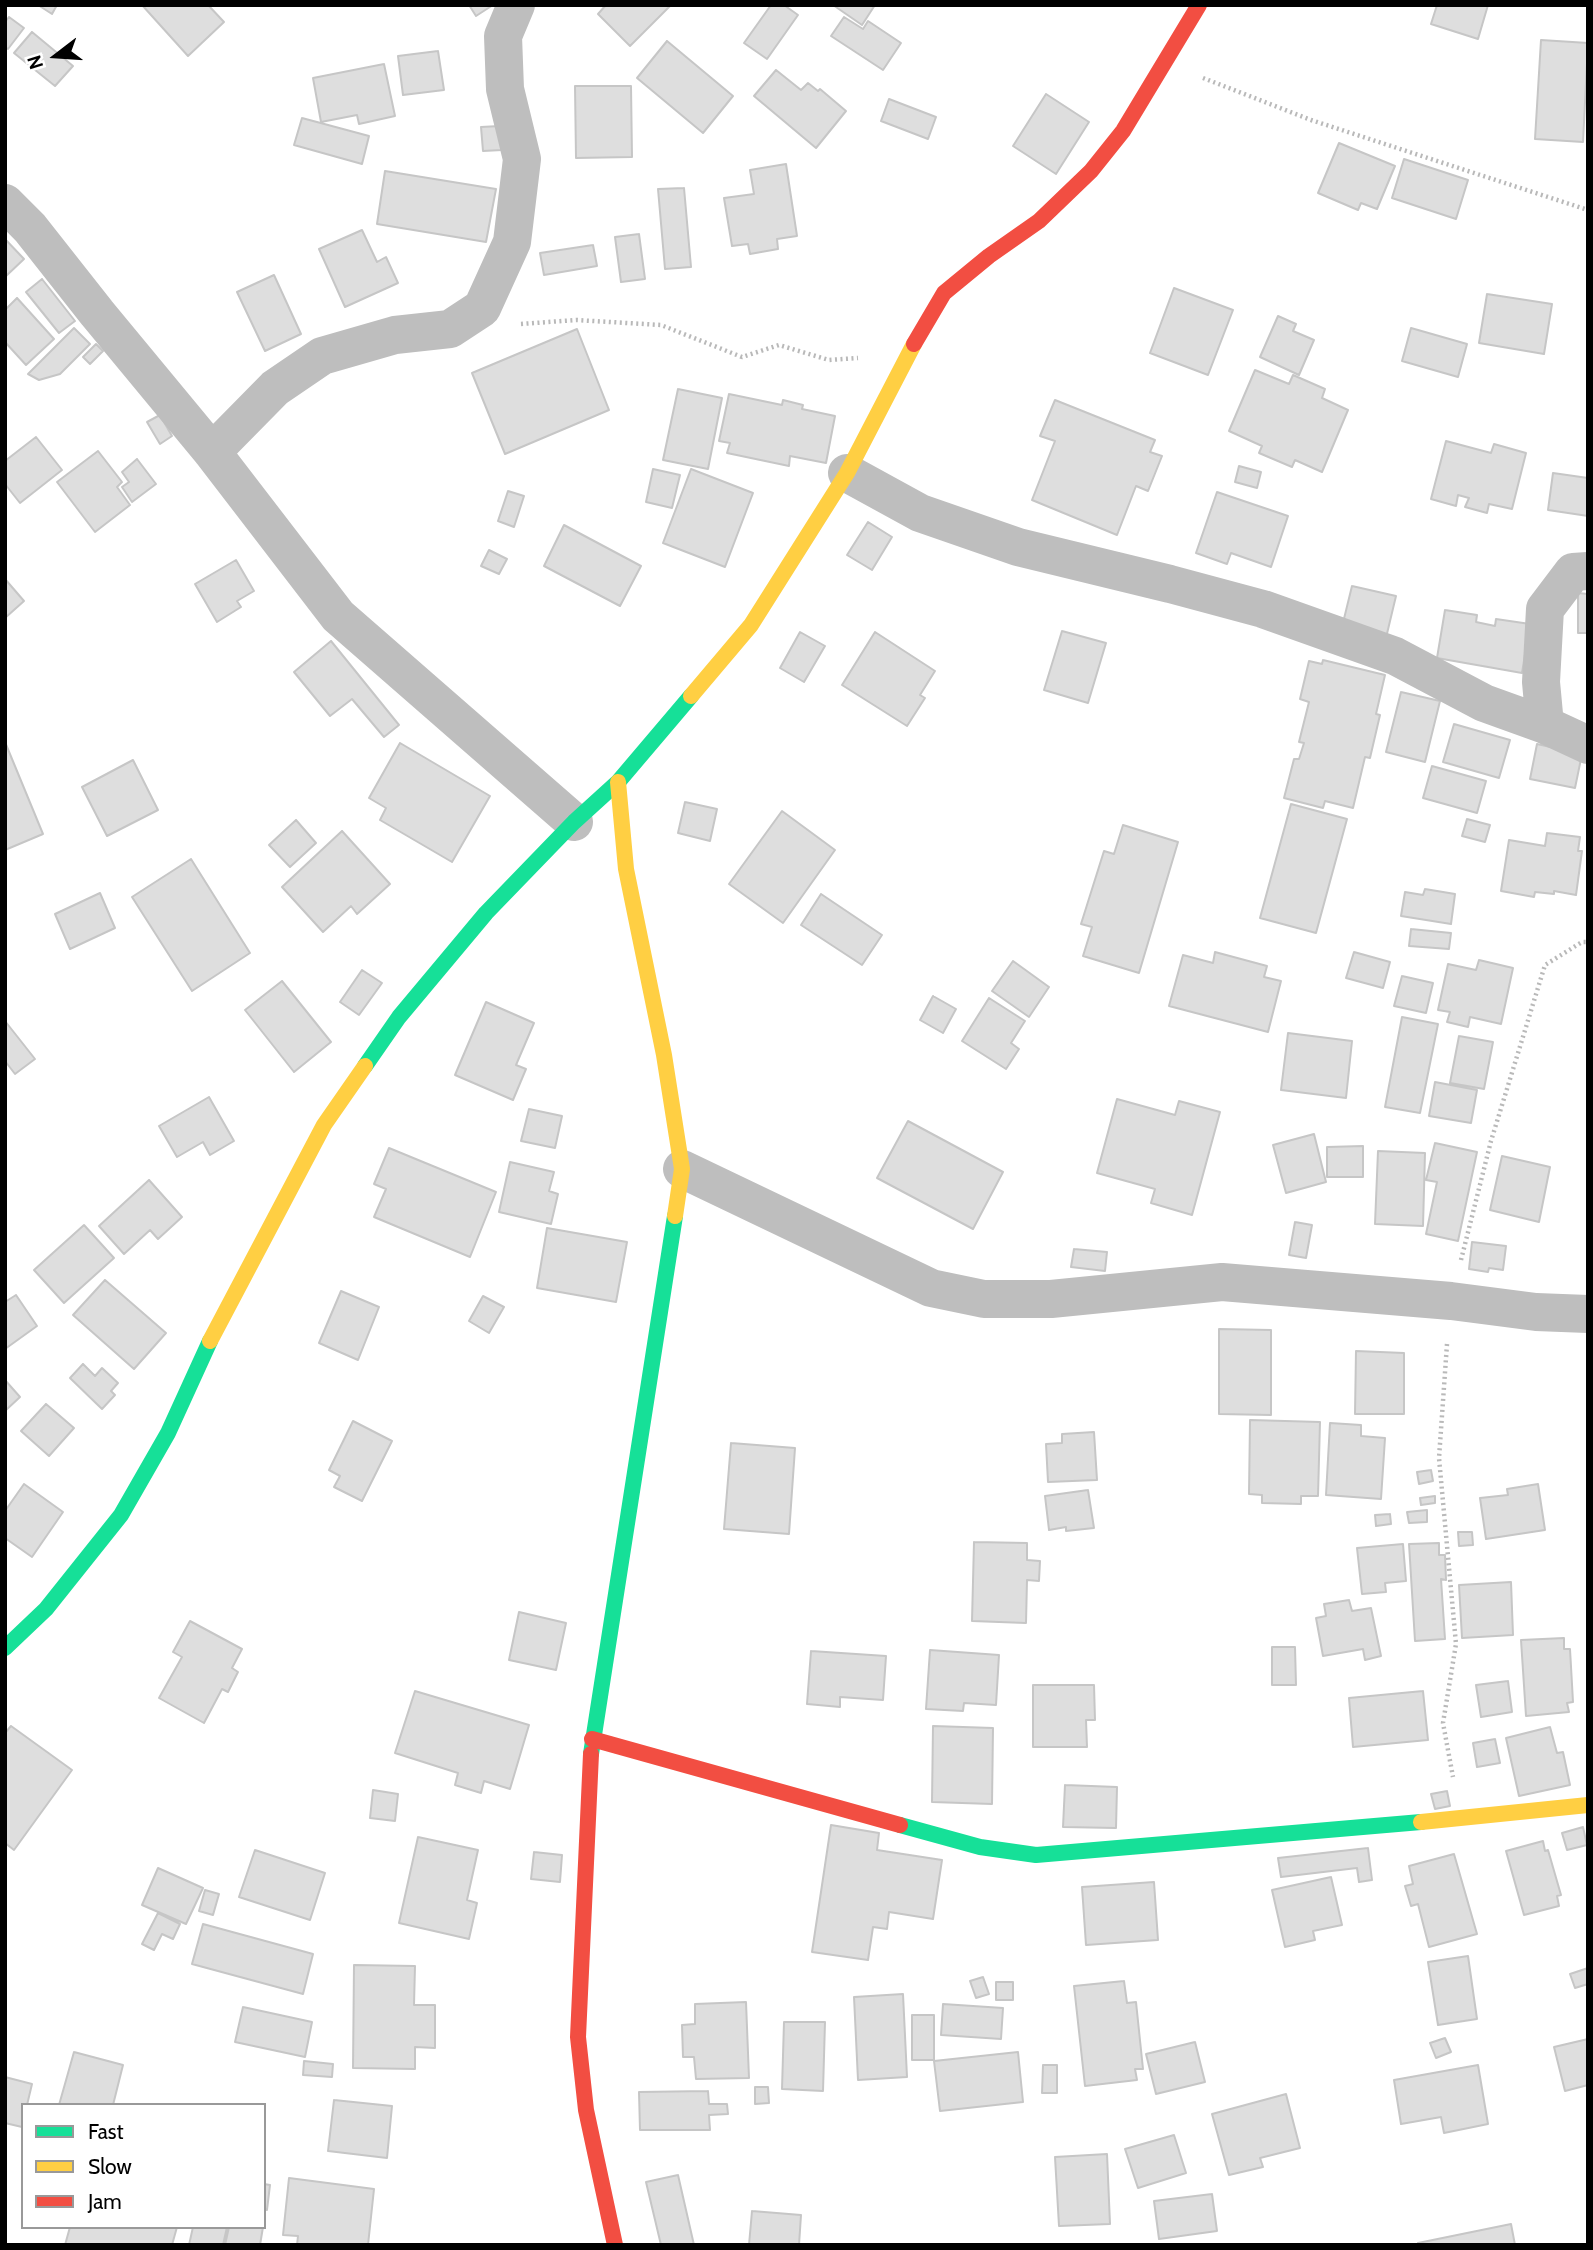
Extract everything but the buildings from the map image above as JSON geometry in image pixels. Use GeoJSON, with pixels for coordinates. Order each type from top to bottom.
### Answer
{"type":"FeatureCollection","features":[{"type":"Feature","properties":{"kind":"street"},"geometry":{"type":"LineString","coordinates":[[212,452],[275,388],[322,356],[395,335],[450,329],[482,308],[512,242],[522,159],[505,89],[503,36],[516,5]]}},
{"type":"Feature","properties":{"kind":"street"},"geometry":{"type":"LineString","coordinates":[[5,1648],[46,1609],[121,1515],[169,1433],[211,1339],[324,1125],[399,1017],[486,913],[574,822],[618,782],[751,625],[847,473],[908,355],[944,293],[989,256],[1039,221],[1091,171],[1123,131],[1199,5]]}},
{"type":"Feature","properties":{"kind":"street"},"geometry":{"type":"LineString","coordinates":[[5,204],[30,228],[212,452],[338,616],[574,822]]}},
{"type":"Feature","properties":{"kind":"street"},"geometry":{"type":"LineString","coordinates":[[847,473],[920,513],[1018,547],[1263,609],[1395,656],[1483,703],[1545,725],[1588,745]]}},
{"type":"Feature","properties":{"kind":"street"},"geometry":{"type":"LineString","coordinates":[[1545,725],[1541,681],[1545,609],[1573,572],[1588,571]]}},
{"type":"Feature","properties":{"kind":"street"},"geometry":{"type":"LineString","coordinates":[[615,2245],[586,2110],[578,2037],[592,1739],[682,1169],[664,1055],[626,869],[618,782]]}},
{"type":"Feature","properties":{"kind":"street"},"geometry":{"type":"LineString","coordinates":[[682,1169],[932,1288],[984,1299],[1051,1299],[1222,1282],[1451,1301],[1536,1312],[1588,1314]]}},
{"type":"Feature","properties":{"kind":"street"},"geometry":{"type":"LineString","coordinates":[[592,1739],[980,1847],[1036,1855],[1460,1819],[1588,1805]]}},
{"type":"Feature","properties":{"kind":"path"},"geometry":{"type":"LineString","coordinates":[[1163,62],[1311,120],[1588,209]]}},
{"type":"Feature","properties":{"kind":"path"},"geometry":{"type":"LineString","coordinates":[[520,324],[576,320],[661,325],[742,357],[779,345],[829,360],[908,355]]}},
{"type":"Feature","properties":{"kind":"path"},"geometry":{"type":"LineString","coordinates":[[1460,1819],[1443,1723],[1457,1644],[1439,1458],[1451,1301],[1491,1141],[1545,965],[1582,942],[1588,942]]}},
{"type":"Feature","properties":{"kind":"traffic: fast"},"geometry":{"type":"LineString","coordinates":[[365,1066],[399,1017],[486,913],[574,822],[618,782],[691,696]]}},
{"type":"Feature","properties":{"kind":"traffic: fast"},"geometry":{"type":"LineString","coordinates":[[591,1754],[675,1216]]}},
{"type":"Feature","properties":{"kind":"traffic: fast"},"geometry":{"type":"LineString","coordinates":[[5,1648],[46,1609],[121,1515],[168,1433],[210,1341]]}},
{"type":"Feature","properties":{"kind":"traffic: fast"},"geometry":{"type":"LineString","coordinates":[[900,1825],[980,1847],[1036,1855],[1421,1822]]}},
{"type":"Feature","properties":{"kind":"traffic: slow"},"geometry":{"type":"LineString","coordinates":[[691,696],[751,625],[847,473],[914,344]]}},
{"type":"Feature","properties":{"kind":"traffic: slow"},"geometry":{"type":"LineString","coordinates":[[618,782],[626,869],[664,1055],[682,1169],[675,1216]]}},
{"type":"Feature","properties":{"kind":"traffic: slow"},"geometry":{"type":"LineString","coordinates":[[210,1341],[324,1125],[365,1066]]}},
{"type":"Feature","properties":{"kind":"traffic: slow"},"geometry":{"type":"LineString","coordinates":[[1421,1822],[1588,1805]]}},
{"type":"Feature","properties":{"kind":"traffic: jam"},"geometry":{"type":"LineString","coordinates":[[914,344],[944,293],[989,256],[1039,221],[1091,171],[1123,131],[1199,5]]}},
{"type":"Feature","properties":{"kind":"traffic: jam"},"geometry":{"type":"LineString","coordinates":[[592,1739],[900,1825]]}},
{"type":"Feature","properties":{"kind":"traffic: jam"},"geometry":{"type":"LineString","coordinates":[[591,1754],[578,2037],[586,2110],[615,2245]]}}]}
